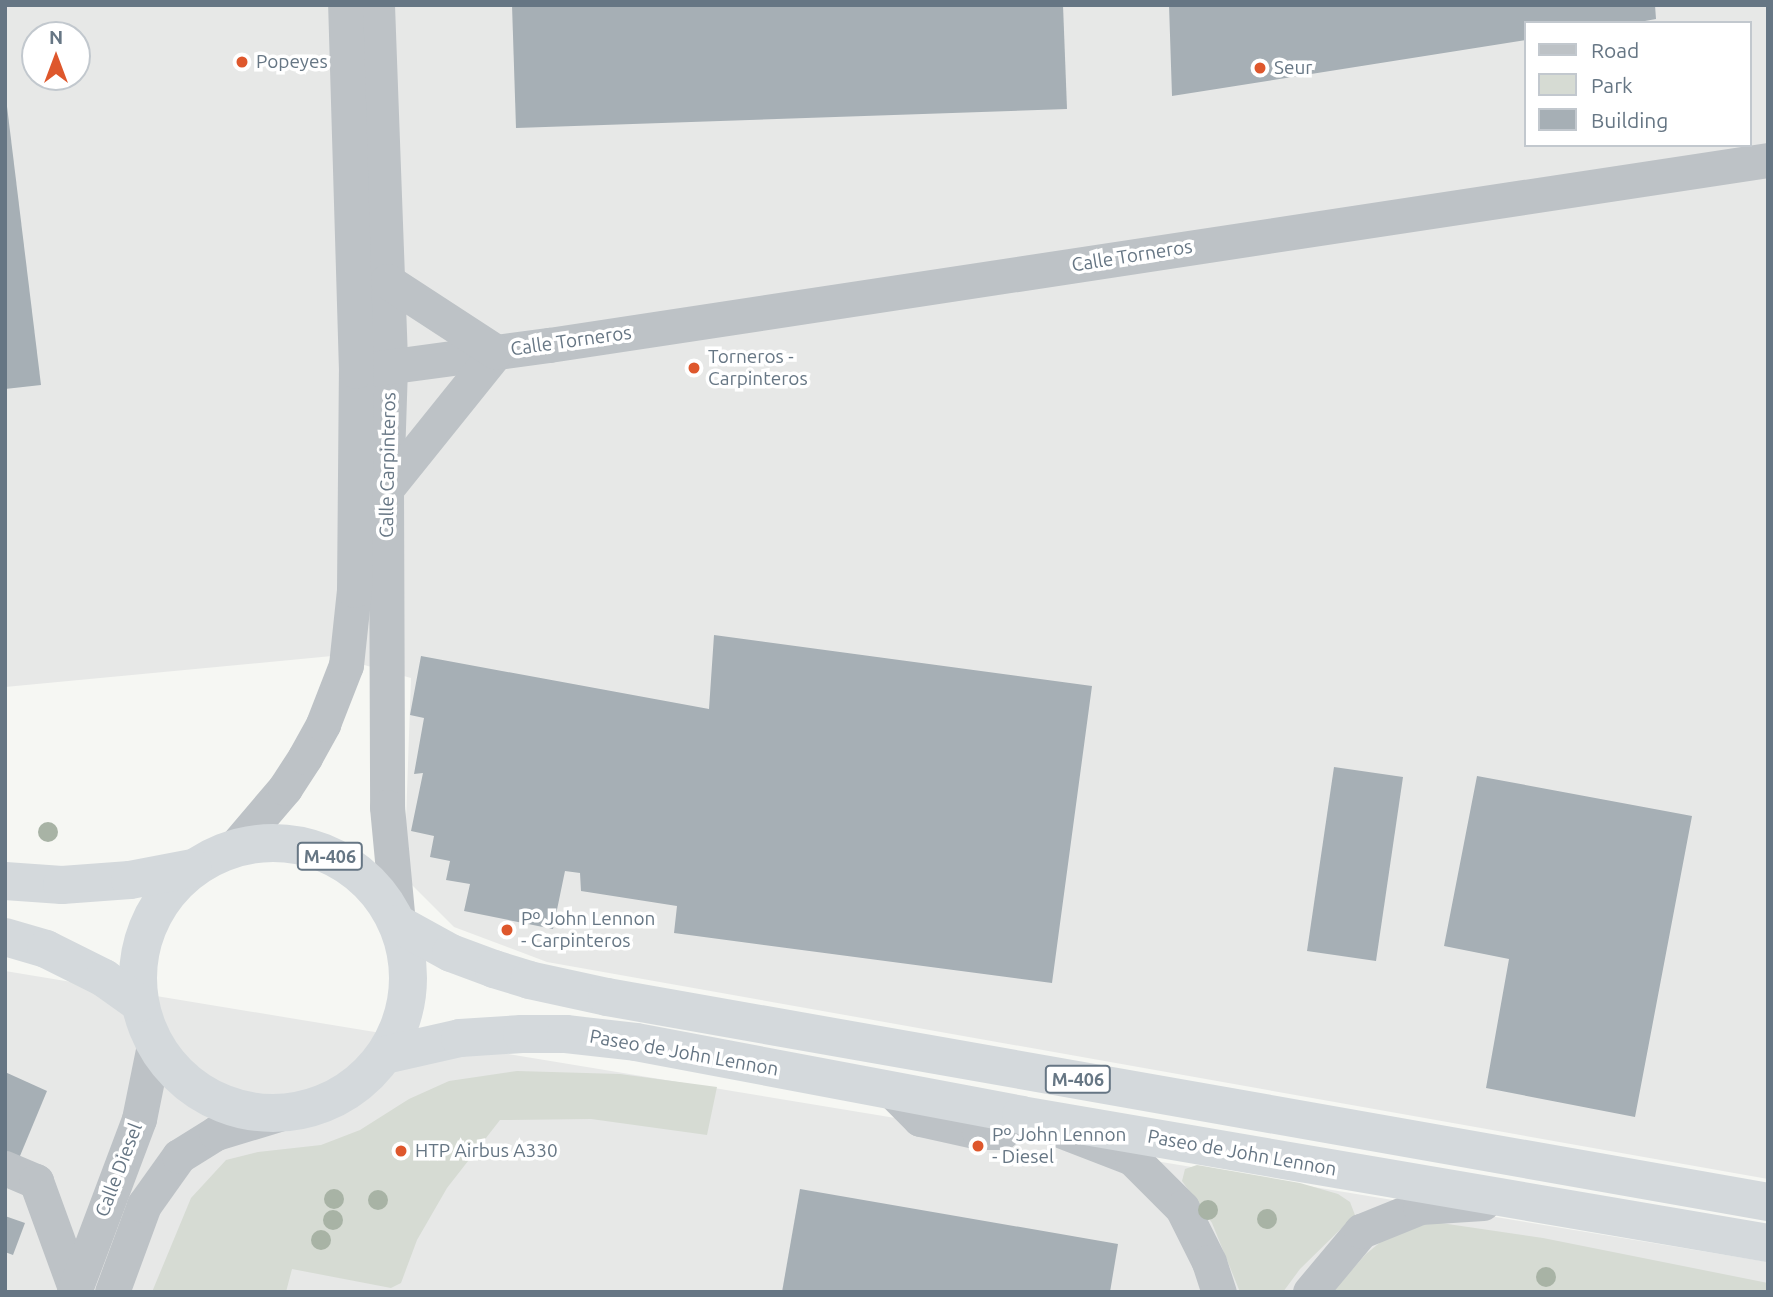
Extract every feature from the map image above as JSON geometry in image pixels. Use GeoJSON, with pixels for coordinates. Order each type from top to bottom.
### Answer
{"type":"FeatureCollection","features":[{"type":"Feature","properties":{"kind":"highway","name":"M-406"},"geometry":{"type":"LineString","coordinates":[[5,881],[62,885],[130,880],[193,868],[234,848],[287,843],[327,854],[358,873],[379,894],[398,924],[408,966],[407,1002],[399,1029],[385,1055],[365,1078],[340,1096],[313,1107],[282,1113],[251,1112],[212,1099],[196,1090],[172,1070],[154,1045],[139,1003],[137,969],[144,935],[162,897],[193,868]]}},
{"type":"Feature","properties":{"kind":"highway","name":"M-406"},"geometry":{"type":"LineString","coordinates":[[398,924],[450,953],[494,969],[529,980],[607,997],[1768,1202]]}},
{"type":"Feature","properties":{"kind":"highway"},"geometry":{"type":"LineString","coordinates":[[5,937],[58,955],[104,978],[139,1003]]}},
{"type":"Feature","properties":{"kind":"highway","name":"Paseo de John Lennon"},"geometry":{"type":"LineString","coordinates":[[385,1055],[460,1038],[566,1034],[691,1052],[1021,1115],[1768,1243]]}},
{"type":"Feature","properties":{"kind":"street","name":"Calle Carpinteros"},"geometry":{"type":"LineString","coordinates":[[234,848],[285,788],[305,757],[323,724],[346,664],[354,590],[356,371],[345,5]]}},
{"type":"Feature","properties":{"kind":"street","name":"Calle Carpinteros"},"geometry":{"type":"LineString","coordinates":[[377,5],[390,367],[386,489],[387,807],[398,924]]}},
{"type":"Feature","properties":{"kind":"street","name":"Calle Torneros"},"geometry":{"type":"LineString","coordinates":[[356,371],[1768,160]]}},
{"type":"Feature","properties":{"kind":"street","name":"Calle Torneros"},"geometry":{"type":"LineString","coordinates":[[387,282],[496,352]]}},
{"type":"Feature","properties":{"kind":"street","name":"Calle Torneros"},"geometry":{"type":"LineString","coordinates":[[386,489],[496,352]]}},
{"type":"Feature","properties":{"kind":"street","name":"Calle Diesel"},"geometry":{"type":"LineString","coordinates":[[74,1290],[139,1119],[154,1045]]}},
{"type":"Feature","properties":{"kind":"street","name":"Calle Diesel"},"geometry":{"type":"LineString","coordinates":[[112,1292],[144,1205],[179,1156],[216,1133],[282,1113]]}},
{"type":"Feature","properties":{"kind":"street"},"geometry":{"type":"LineString","coordinates":[[1021,1115],[1132,1158],[1182,1208],[1209,1262],[1219,1292]]}},
{"type":"Feature","properties":{"kind":"street"},"geometry":{"type":"LineString","coordinates":[[5,1168],[36,1181],[74,1290]]}},
{"type":"Feature","properties":{"kind":"street"},"geometry":{"type":"LineString","coordinates":[[1310,1292],[1361,1231],[1420,1207],[1517,1200]]}},
{"type":"Feature","properties":{"kind":"shaded area"},"geometry":{"type":"Polygon","coordinates":[[[5,5],[1768,5],[1768,1179],[547,962],[454,927],[404,877],[411,678],[332,656],[5,687],[5,5]]]}},
{"type":"Feature","properties":{"kind":"shaded area"},"geometry":{"type":"Polygon","coordinates":[[[5,971],[1768,1262],[1768,1292],[5,1292],[5,971]]]}},
{"type":"Feature","properties":{"kind":"green space"},"geometry":{"type":"Polygon","coordinates":[[[517,1071],[620,1074],[717,1087],[707,1135],[591,1119],[500,1120],[447,1188],[417,1240],[401,1283],[391,1288],[292,1269],[286,1292],[152,1292],[191,1198],[226,1160],[258,1152],[321,1145],[360,1130],[409,1099],[449,1081],[517,1071]]]}},
{"type":"Feature","properties":{"kind":"green space"},"geometry":{"type":"Polygon","coordinates":[[[1197,1165],[1300,1183],[1338,1194],[1350,1202],[1355,1215],[1300,1269],[1283,1292],[1240,1292],[1212,1223],[1182,1181],[1185,1169],[1197,1165]]]}},
{"type":"Feature","properties":{"kind":"green space"},"geometry":{"type":"Polygon","coordinates":[[[1434,1222],[1543,1238],[1768,1283],[1768,1292],[1332,1292],[1366,1254],[1389,1235],[1434,1222]]]}},
{"type":"Feature","properties":{"kind":"building"},"geometry":{"type":"Polygon","coordinates":[[[512,5],[1063,5],[1067,109],[516,128],[512,5]]]}},
{"type":"Feature","properties":{"kind":"building","name":"Seur"},"geometry":{"type":"Polygon","coordinates":[[[1169,5],[1655,5],[1656,19],[1524,21],[1524,40],[1172,96],[1169,5]]]}},
{"type":"Feature","properties":{"kind":"building"},"geometry":{"type":"Polygon","coordinates":[[[5,90],[41,385],[5,389],[5,90]]]}},
{"type":"Feature","properties":{"kind":"building"},"geometry":{"type":"Polygon","coordinates":[[[714,635],[1092,686],[1052,983],[674,933],[677,906],[581,891],[580,873],[565,871],[553,929],[464,911],[470,884],[446,880],[450,861],[430,857],[434,836],[411,831],[423,773],[414,774],[424,718],[410,715],[421,656],[709,709],[714,635]]]}},
{"type":"Feature","properties":{"kind":"building"},"geometry":{"type":"Polygon","coordinates":[[[1334,767],[1403,777],[1376,961],[1307,951],[1334,767]]]}},
{"type":"Feature","properties":{"kind":"building"},"geometry":{"type":"Polygon","coordinates":[[[1477,776],[1692,816],[1635,1117],[1486,1088],[1509,959],[1444,946],[1477,776]]]}},
{"type":"Feature","properties":{"kind":"building"},"geometry":{"type":"Polygon","coordinates":[[[5,1072],[47,1091],[5,1192],[5,1072]]]}},
{"type":"Feature","properties":{"kind":"building"},"geometry":{"type":"Polygon","coordinates":[[[800,1189],[1118,1244],[1110,1292],[782,1292],[800,1189]]]}},
{"type":"Feature","properties":{"kind":"building"},"geometry":{"type":"Polygon","coordinates":[[[5,1216],[25,1223],[13,1255],[5,1252],[5,1216]]]}},
{"type":"Feature","properties":{"kind":"place","name":"Popeyes"},"geometry":{"type":"Point","coordinates":[242,62]}},
{"type":"Feature","properties":{"kind":"place","name":"Seur"},"geometry":{"type":"Point","coordinates":[1260,68]}},
{"type":"Feature","properties":{"kind":"place","name":"Torneros - Carpinteros"},"geometry":{"type":"Point","coordinates":[694,368]}},
{"type":"Feature","properties":{"kind":"place","name":"Pº John Lennon - Carpinteros"},"geometry":{"type":"Point","coordinates":[507,930]}},
{"type":"Feature","properties":{"kind":"place","name":"Pº John Lennon - Diesel"},"geometry":{"type":"Point","coordinates":[978,1146]}},
{"type":"Feature","properties":{"kind":"place","name":"HTP Airbus A330"},"geometry":{"type":"Point","coordinates":[401,1151]}}]}
